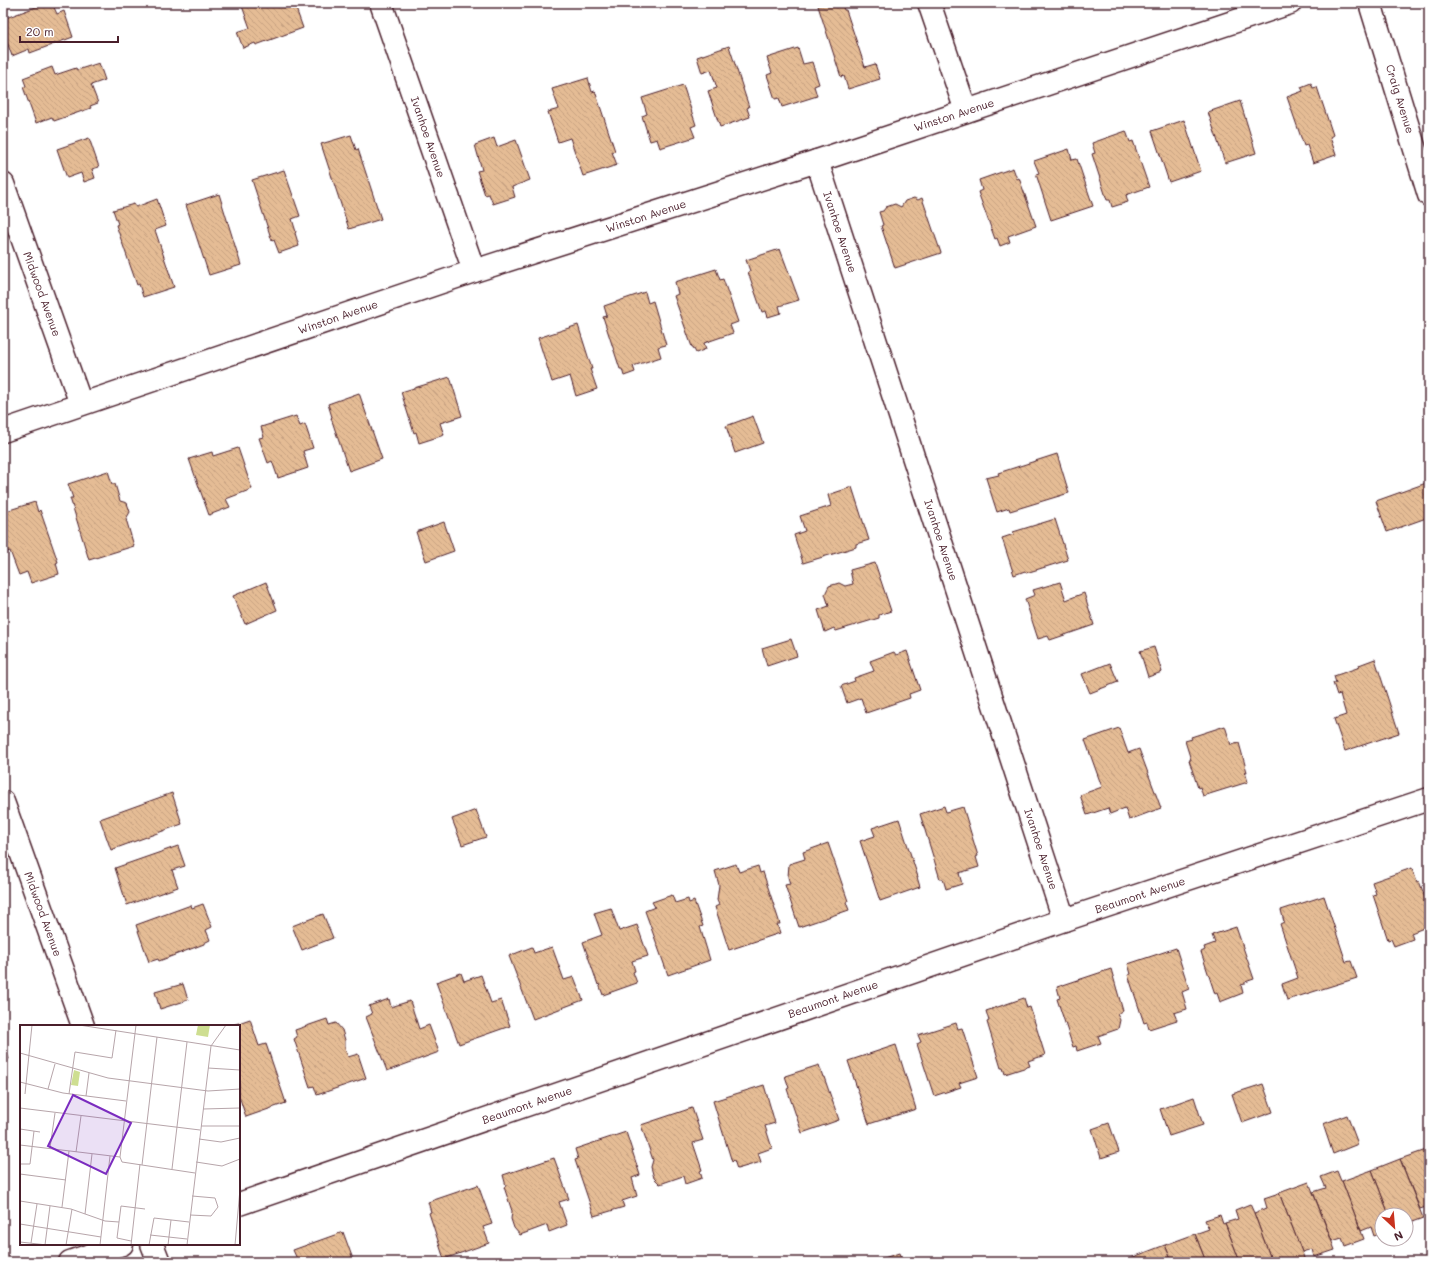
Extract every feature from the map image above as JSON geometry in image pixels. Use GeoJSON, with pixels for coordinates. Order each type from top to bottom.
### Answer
{"type":"FeatureCollection","features":[{"type":"Feature","properties":{"kind":"street","name":"Ivanhoe Avenue"},"geometry":{"type":"LineString","coordinates":[[381,3],[474,271]]}},
{"type":"Feature","properties":{"kind":"street"},"geometry":{"type":"LineString","coordinates":[[929,3],[966,111]]}},
{"type":"Feature","properties":{"kind":"street","name":"Winston Avenue"},"geometry":{"type":"LineString","coordinates":[[3,431],[474,271],[817,161],[1290,3]]}},
{"type":"Feature","properties":{"kind":"street","name":"Craig Avenue"},"geometry":{"type":"LineString","coordinates":[[1370,3],[1429,195]]}},
{"type":"Feature","properties":{"kind":"street","name":"Ivanhoe Avenue"},"geometry":{"type":"LineString","coordinates":[[817,161],[1064,920]]}},
{"type":"Feature","properties":{"kind":"street","name":"Midwood Avenue"},"geometry":{"type":"LineString","coordinates":[[3,184],[81,404]]}},
{"type":"Feature","properties":{"kind":"street","name":"Beaumont Avenue"},"geometry":{"type":"LineString","coordinates":[[240,1204],[1064,920],[1429,799]]}},
{"type":"Feature","properties":{"kind":"street","name":"Midwood Avenue"},"geometry":{"type":"LineString","coordinates":[[3,802],[83,1025]]}},
{"type":"Feature","properties":{"kind":"street"},"geometry":{"type":"LineString","coordinates":[[70,1262],[119,1245]]}},
{"type":"Feature","properties":{"kind":"street"},"geometry":{"type":"LineString","coordinates":[[152,1245],[159,1262]]}},
{"type":"Feature","properties":{"kind":"building"},"geometry":{"type":"Polygon","coordinates":[[[47,3],[52,3],[57,14],[64,11],[73,37],[30,53],[29,49],[12,56],[3,31],[3,19],[47,3]]]}},
{"type":"Feature","properties":{"kind":"building"},"geometry":{"type":"Polygon","coordinates":[[[250,3],[294,3],[303,28],[256,45],[255,43],[243,48],[237,32],[250,28],[242,6],[250,3]]]}},
{"type":"Feature","properties":{"kind":"building"},"geometry":{"type":"Polygon","coordinates":[[[827,3],[842,3],[844,10],[846,10],[865,67],[875,64],[880,79],[848,89],[844,76],[841,77],[818,6],[827,3]]]}},
{"type":"Feature","properties":{"kind":"building"},"geometry":{"type":"Polygon","coordinates":[[[729,46],[749,107],[747,108],[750,117],[720,127],[708,91],[717,88],[711,70],[702,73],[697,57],[729,46]]]}},
{"type":"Feature","properties":{"kind":"building"},"geometry":{"type":"Polygon","coordinates":[[[798,48],[803,64],[812,62],[819,84],[814,86],[817,96],[782,107],[779,98],[775,99],[767,75],[772,73],[767,58],[798,48]]]}},
{"type":"Feature","properties":{"kind":"building"},"geometry":{"type":"Polygon","coordinates":[[[99,63],[105,80],[91,85],[98,103],[90,106],[91,108],[54,121],[52,117],[36,123],[23,87],[26,86],[23,78],[52,67],[55,75],[76,68],[77,70],[99,63]]]}},
{"type":"Feature","properties":{"kind":"building"},"geometry":{"type":"Polygon","coordinates":[[[588,78],[592,92],[595,91],[615,151],[612,152],[617,165],[583,176],[570,138],[558,142],[548,112],[559,109],[552,89],[588,78]]]}},
{"type":"Feature","properties":{"kind":"building"},"geometry":{"type":"Polygon","coordinates":[[[1311,83],[1313,88],[1317,87],[1333,135],[1330,137],[1336,155],[1313,163],[1307,145],[1304,146],[1287,97],[1303,91],[1301,87],[1311,83]]]}},
{"type":"Feature","properties":{"kind":"building"},"geometry":{"type":"Polygon","coordinates":[[[683,85],[696,125],[691,127],[695,137],[660,148],[657,139],[650,141],[642,116],[647,114],[642,98],[683,85]]]}},
{"type":"Feature","properties":{"kind":"building"},"geometry":{"type":"Polygon","coordinates":[[[1240,101],[1256,153],[1225,163],[1208,112],[1240,101]]]}},
{"type":"Feature","properties":{"kind":"building"},"geometry":{"type":"Polygon","coordinates":[[[1184,120],[1201,171],[1169,182],[1152,131],[1184,120]]]}},
{"type":"Feature","properties":{"kind":"building"},"geometry":{"type":"Polygon","coordinates":[[[1126,131],[1130,142],[1133,141],[1149,187],[1126,195],[1128,202],[1112,207],[1110,200],[1107,200],[1092,154],[1095,153],[1092,143],[1126,131]]]}},
{"type":"Feature","properties":{"kind":"building"},"geometry":{"type":"Polygon","coordinates":[[[351,135],[356,150],[358,149],[381,219],[349,229],[321,144],[351,135]]]}},
{"type":"Feature","properties":{"kind":"building"},"geometry":{"type":"Polygon","coordinates":[[[89,138],[99,167],[92,169],[95,178],[84,182],[81,173],[67,178],[57,149],[89,138]]]}},
{"type":"Feature","properties":{"kind":"building"},"geometry":{"type":"Polygon","coordinates":[[[494,138],[497,147],[516,140],[530,180],[512,187],[515,197],[493,204],[489,194],[485,195],[477,171],[482,170],[475,145],[494,138]]]}},
{"type":"Feature","properties":{"kind":"building"},"geometry":{"type":"Polygon","coordinates":[[[1069,149],[1072,160],[1077,159],[1093,206],[1051,220],[1036,174],[1039,173],[1034,161],[1069,149]]]}},
{"type":"Feature","properties":{"kind":"building"},"geometry":{"type":"Polygon","coordinates":[[[1013,168],[1017,179],[1019,178],[1036,226],[1008,236],[1010,242],[1000,246],[997,238],[995,239],[978,192],[982,190],[979,180],[1013,168]]]}},
{"type":"Feature","properties":{"kind":"building"},"geometry":{"type":"Polygon","coordinates":[[[284,170],[300,216],[292,219],[299,246],[279,253],[274,240],[272,241],[252,180],[284,170]]]}},
{"type":"Feature","properties":{"kind":"building"},"geometry":{"type":"Polygon","coordinates":[[[219,194],[241,265],[209,275],[186,205],[219,194]]]}},
{"type":"Feature","properties":{"kind":"building"},"geometry":{"type":"Polygon","coordinates":[[[914,198],[918,200],[922,198],[941,253],[895,268],[881,226],[883,225],[879,212],[883,211],[886,207],[895,204],[901,207],[905,201],[914,198]]]}},
{"type":"Feature","properties":{"kind":"building"},"geometry":{"type":"Polygon","coordinates":[[[157,199],[166,226],[155,230],[174,287],[143,297],[139,284],[137,285],[116,225],[118,224],[113,210],[134,204],[136,207],[157,199]]]}},
{"type":"Feature","properties":{"kind":"building"},"geometry":{"type":"Polygon","coordinates":[[[780,249],[799,300],[779,306],[781,313],[768,317],[766,311],[762,312],[748,272],[750,271],[746,260],[780,249]]]}},
{"type":"Feature","properties":{"kind":"building"},"geometry":{"type":"Polygon","coordinates":[[[716,269],[720,280],[723,279],[738,322],[730,325],[733,333],[704,343],[706,349],[696,353],[692,347],[674,296],[678,294],[675,282],[716,269]]]}},
{"type":"Feature","properties":{"kind":"building"},"geometry":{"type":"Polygon","coordinates":[[[645,292],[648,303],[653,301],[666,345],[658,347],[661,357],[633,366],[635,372],[624,376],[622,369],[620,369],[603,317],[607,316],[604,306],[645,292]]]}},
{"type":"Feature","properties":{"kind":"building"},"geometry":{"type":"Polygon","coordinates":[[[578,325],[597,389],[576,396],[570,376],[552,382],[538,338],[578,325]]]}},
{"type":"Feature","properties":{"kind":"building"},"geometry":{"type":"Polygon","coordinates":[[[450,377],[462,416],[440,423],[444,435],[419,443],[416,432],[414,433],[401,392],[450,377]]]}},
{"type":"Feature","properties":{"kind":"building"},"geometry":{"type":"Polygon","coordinates":[[[359,393],[382,459],[349,471],[331,418],[328,404],[359,393]]]}},
{"type":"Feature","properties":{"kind":"building"},"geometry":{"type":"Polygon","coordinates":[[[296,416],[300,426],[305,424],[313,448],[303,451],[308,468],[278,478],[272,461],[268,463],[259,438],[264,437],[261,427],[296,416]]]}},
{"type":"Feature","properties":{"kind":"building"},"geometry":{"type":"Polygon","coordinates":[[[753,416],[763,443],[735,453],[726,426],[753,416]]]}},
{"type":"Feature","properties":{"kind":"building"},"geometry":{"type":"Polygon","coordinates":[[[238,448],[252,489],[226,499],[230,507],[209,515],[189,459],[212,452],[213,456],[238,448]]]}},
{"type":"Feature","properties":{"kind":"building"},"geometry":{"type":"Polygon","coordinates":[[[1057,454],[1069,493],[1010,511],[1009,508],[997,512],[986,478],[999,475],[998,473],[1057,454]]]}},
{"type":"Feature","properties":{"kind":"building"},"geometry":{"type":"Polygon","coordinates":[[[108,471],[112,484],[115,484],[120,501],[127,503],[130,512],[126,519],[134,546],[89,560],[70,498],[73,498],[68,484],[108,471]]]}},
{"type":"Feature","properties":{"kind":"building"},"geometry":{"type":"Polygon","coordinates":[[[1429,482],[1429,517],[1387,532],[1376,501],[1429,482]]]}},
{"type":"Feature","properties":{"kind":"building"},"geometry":{"type":"Polygon","coordinates":[[[852,487],[869,540],[856,544],[856,547],[803,563],[794,535],[805,531],[800,516],[831,506],[828,495],[852,487]]]}},
{"type":"Feature","properties":{"kind":"building"},"geometry":{"type":"Polygon","coordinates":[[[35,502],[38,512],[40,510],[58,562],[56,563],[59,574],[31,583],[27,572],[19,575],[10,551],[3,553],[3,512],[35,502]]]}},
{"type":"Feature","properties":{"kind":"building"},"geometry":{"type":"Polygon","coordinates":[[[1055,519],[1068,560],[1026,573],[1025,571],[1014,575],[1002,538],[1014,534],[1013,532],[1055,519]]]}},
{"type":"Feature","properties":{"kind":"building"},"geometry":{"type":"Polygon","coordinates":[[[444,522],[454,551],[426,561],[416,532],[444,522]]]}},
{"type":"Feature","properties":{"kind":"building"},"geometry":{"type":"Polygon","coordinates":[[[875,563],[891,611],[879,615],[879,618],[836,631],[834,628],[825,632],[818,610],[829,606],[825,594],[829,586],[839,583],[845,586],[853,584],[850,570],[875,563]]]}},
{"type":"Feature","properties":{"kind":"building"},"geometry":{"type":"Polygon","coordinates":[[[266,582],[277,610],[245,624],[233,596],[266,582]]]}},
{"type":"Feature","properties":{"kind":"building"},"geometry":{"type":"Polygon","coordinates":[[[1060,582],[1066,600],[1084,593],[1094,625],[1050,640],[1048,636],[1038,639],[1025,599],[1035,595],[1033,590],[1060,582]]]}},
{"type":"Feature","properties":{"kind":"building"},"geometry":{"type":"Polygon","coordinates":[[[791,639],[797,656],[767,666],[762,648],[791,639]]]}},
{"type":"Feature","properties":{"kind":"building"},"geometry":{"type":"Polygon","coordinates":[[[1154,647],[1162,672],[1148,677],[1140,651],[1154,647]]]}},
{"type":"Feature","properties":{"kind":"building"},"geometry":{"type":"Polygon","coordinates":[[[907,651],[920,690],[909,694],[910,698],[866,713],[861,698],[847,703],[841,686],[855,681],[854,678],[874,671],[870,661],[894,652],[896,655],[907,651]]]}},
{"type":"Feature","properties":{"kind":"building"},"geometry":{"type":"Polygon","coordinates":[[[1375,659],[1399,733],[1345,751],[1334,719],[1346,715],[1340,694],[1337,695],[1333,683],[1336,683],[1334,676],[1360,667],[1359,665],[1375,659]]]}},
{"type":"Feature","properties":{"kind":"building"},"geometry":{"type":"Polygon","coordinates":[[[1110,663],[1118,682],[1090,693],[1082,674],[1110,663]]]}},
{"type":"Feature","properties":{"kind":"building"},"geometry":{"type":"Polygon","coordinates":[[[1225,726],[1231,745],[1239,743],[1247,772],[1245,772],[1248,782],[1203,796],[1200,787],[1198,788],[1189,760],[1191,760],[1185,741],[1192,739],[1191,737],[1225,726]]]}},
{"type":"Feature","properties":{"kind":"building"},"geometry":{"type":"Polygon","coordinates":[[[1119,728],[1128,753],[1139,749],[1161,808],[1129,820],[1125,808],[1110,814],[1108,808],[1087,815],[1080,795],[1102,787],[1085,740],[1119,728]]]}},
{"type":"Feature","properties":{"kind":"building"},"geometry":{"type":"Polygon","coordinates":[[[172,793],[182,824],[111,850],[100,819],[172,793]]]}},
{"type":"Feature","properties":{"kind":"building"},"geometry":{"type":"Polygon","coordinates":[[[944,806],[946,812],[963,807],[978,856],[976,857],[979,867],[959,873],[962,884],[946,889],[943,879],[940,879],[920,814],[944,806]]]}},
{"type":"Feature","properties":{"kind":"building"},"geometry":{"type":"Polygon","coordinates":[[[476,810],[486,837],[462,845],[452,819],[476,810]]]}},
{"type":"Feature","properties":{"kind":"building"},"geometry":{"type":"Polygon","coordinates":[[[899,819],[920,887],[880,901],[860,841],[875,836],[872,828],[899,819]]]}},
{"type":"Feature","properties":{"kind":"building"},"geometry":{"type":"Polygon","coordinates":[[[828,843],[848,901],[846,902],[849,910],[799,927],[785,885],[790,884],[788,877],[789,864],[805,859],[803,852],[828,843]]]}},
{"type":"Feature","properties":{"kind":"building"},"geometry":{"type":"Polygon","coordinates":[[[178,846],[185,866],[172,870],[178,887],[127,905],[115,868],[178,846]]]}},
{"type":"Feature","properties":{"kind":"building"},"geometry":{"type":"Polygon","coordinates":[[[736,864],[739,872],[758,866],[760,873],[763,872],[780,924],[777,924],[780,933],[729,950],[715,907],[719,905],[717,900],[719,885],[715,871],[736,864]]]}},
{"type":"Feature","properties":{"kind":"building"},"geometry":{"type":"Polygon","coordinates":[[[1412,868],[1417,882],[1419,881],[1429,908],[1429,926],[1411,933],[1413,939],[1394,946],[1391,939],[1388,940],[1373,895],[1376,894],[1372,882],[1412,868]]]}},
{"type":"Feature","properties":{"kind":"building"},"geometry":{"type":"Polygon","coordinates":[[[672,895],[675,903],[688,899],[689,903],[694,901],[703,926],[700,927],[710,960],[668,975],[645,911],[655,907],[652,902],[672,895]]]}},
{"type":"Feature","properties":{"kind":"building"},"geometry":{"type":"Polygon","coordinates":[[[1324,896],[1346,962],[1351,961],[1357,978],[1287,1000],[1282,984],[1298,978],[1280,924],[1284,922],[1281,910],[1324,896]]]}},
{"type":"Feature","properties":{"kind":"building"},"geometry":{"type":"Polygon","coordinates":[[[203,904],[212,927],[206,930],[210,940],[204,944],[159,961],[158,959],[149,962],[136,925],[191,905],[192,908],[203,904]]]}},
{"type":"Feature","properties":{"kind":"building"},"geometry":{"type":"Polygon","coordinates":[[[611,908],[619,931],[637,925],[648,956],[632,961],[635,971],[633,972],[637,983],[603,995],[583,942],[602,935],[594,913],[611,908]]]}},
{"type":"Feature","properties":{"kind":"building"},"geometry":{"type":"Polygon","coordinates":[[[323,914],[333,938],[302,950],[292,926],[323,914]]]}},
{"type":"Feature","properties":{"kind":"building"},"geometry":{"type":"Polygon","coordinates":[[[1236,927],[1254,979],[1241,985],[1243,993],[1220,1002],[1217,993],[1215,994],[1201,952],[1205,950],[1204,947],[1215,943],[1212,935],[1236,927]]]}},
{"type":"Feature","properties":{"kind":"building"},"geometry":{"type":"Polygon","coordinates":[[[532,947],[534,953],[552,947],[564,980],[574,977],[583,1000],[533,1019],[509,956],[532,947]]]}},
{"type":"Feature","properties":{"kind":"building"},"geometry":{"type":"Polygon","coordinates":[[[1176,948],[1189,989],[1182,992],[1187,1009],[1174,1013],[1177,1020],[1149,1029],[1147,1022],[1144,1023],[1128,975],[1131,974],[1128,964],[1176,948]]]}},
{"type":"Feature","properties":{"kind":"building"},"geometry":{"type":"Polygon","coordinates":[[[1111,969],[1123,1011],[1117,1014],[1120,1020],[1118,1029],[1098,1036],[1101,1043],[1077,1051],[1076,1046],[1073,1047],[1057,999],[1060,998],[1057,987],[1111,969]]]}},
{"type":"Feature","properties":{"kind":"building"},"geometry":{"type":"Polygon","coordinates":[[[461,973],[464,981],[481,975],[491,1003],[501,1000],[510,1026],[459,1044],[436,982],[461,973]]]}},
{"type":"Feature","properties":{"kind":"building"},"geometry":{"type":"Polygon","coordinates":[[[183,984],[188,1000],[160,1009],[155,992],[183,984]]]}},
{"type":"Feature","properties":{"kind":"building"},"geometry":{"type":"Polygon","coordinates":[[[1024,998],[1027,1008],[1030,1007],[1045,1055],[1028,1061],[1030,1066],[1005,1074],[1003,1068],[1001,1068],[987,1022],[989,1021],[986,1011],[1024,998]]]}},
{"type":"Feature","properties":{"kind":"building"},"geometry":{"type":"Polygon","coordinates":[[[389,999],[391,1007],[410,1001],[419,1029],[429,1025],[439,1052],[387,1071],[366,1017],[372,1014],[369,1006],[389,999]]]}},
{"type":"Feature","properties":{"kind":"building"},"geometry":{"type":"Polygon","coordinates":[[[250,1019],[259,1046],[266,1044],[286,1103],[246,1117],[240,1099],[240,1025],[233,1025],[250,1019]]]}},
{"type":"Feature","properties":{"kind":"building"},"geometry":{"type":"Polygon","coordinates":[[[327,1019],[329,1025],[336,1023],[342,1030],[348,1057],[358,1054],[366,1078],[317,1095],[314,1086],[310,1087],[294,1039],[297,1037],[295,1030],[327,1019]]]}},
{"type":"Feature","properties":{"kind":"building"},"geometry":{"type":"Polygon","coordinates":[[[956,1023],[958,1029],[962,1028],[978,1077],[959,1083],[961,1087],[934,1096],[917,1044],[921,1042],[918,1035],[956,1023]]]}},
{"type":"Feature","properties":{"kind":"building"},"geometry":{"type":"Polygon","coordinates":[[[3,1042],[9,1059],[3,1062],[3,1042]]]}},
{"type":"Feature","properties":{"kind":"building"},"geometry":{"type":"Polygon","coordinates":[[[896,1045],[916,1109],[869,1124],[848,1061],[896,1045]]]}},
{"type":"Feature","properties":{"kind":"building"},"geometry":{"type":"Polygon","coordinates":[[[819,1065],[839,1120],[802,1133],[787,1089],[789,1088],[785,1076],[819,1065]]]}},
{"type":"Feature","properties":{"kind":"building"},"geometry":{"type":"Polygon","coordinates":[[[1263,1084],[1273,1112],[1242,1123],[1232,1094],[1263,1084]]]}},
{"type":"Feature","properties":{"kind":"building"},"geometry":{"type":"Polygon","coordinates":[[[764,1085],[775,1123],[765,1126],[772,1148],[758,1153],[761,1162],[737,1169],[734,1160],[732,1162],[713,1101],[764,1085]]]}},
{"type":"Feature","properties":{"kind":"building"},"geometry":{"type":"Polygon","coordinates":[[[1194,1097],[1203,1125],[1169,1136],[1160,1109],[1194,1097]]]}},
{"type":"Feature","properties":{"kind":"building"},"geometry":{"type":"Polygon","coordinates":[[[692,1108],[703,1140],[693,1143],[702,1170],[700,1171],[702,1178],[685,1184],[683,1176],[660,1184],[654,1178],[651,1167],[653,1160],[641,1125],[692,1108]]]}},
{"type":"Feature","properties":{"kind":"building"},"geometry":{"type":"Polygon","coordinates":[[[1347,1115],[1358,1144],[1333,1154],[1323,1124],[1347,1115]]]}},
{"type":"Feature","properties":{"kind":"building"},"geometry":{"type":"Polygon","coordinates":[[[1109,1123],[1119,1152],[1101,1158],[1092,1129],[1109,1123]]]}},
{"type":"Feature","properties":{"kind":"building"},"geometry":{"type":"Polygon","coordinates":[[[626,1132],[640,1175],[632,1178],[637,1196],[622,1201],[624,1207],[594,1216],[575,1160],[578,1159],[575,1149],[626,1132]]]}},
{"type":"Feature","properties":{"kind":"building"},"geometry":{"type":"Polygon","coordinates":[[[1429,1149],[1429,1206],[1420,1209],[1400,1159],[1429,1149]]]}},
{"type":"Feature","properties":{"kind":"building"},"geometry":{"type":"Polygon","coordinates":[[[554,1158],[569,1199],[559,1202],[567,1225],[549,1232],[547,1225],[520,1235],[514,1228],[511,1219],[512,1211],[504,1187],[506,1186],[503,1175],[554,1158]]]}},
{"type":"Feature","properties":{"kind":"building"},"geometry":{"type":"Polygon","coordinates":[[[1400,1159],[1423,1218],[1414,1221],[1414,1207],[1386,1207],[1372,1170],[1400,1159]]]}},
{"type":"Feature","properties":{"kind":"building"},"geometry":{"type":"Polygon","coordinates":[[[1372,1170],[1386,1207],[1374,1207],[1374,1236],[1371,1227],[1361,1231],[1342,1181],[1372,1170]]]}},
{"type":"Feature","properties":{"kind":"building"},"geometry":{"type":"Polygon","coordinates":[[[1337,1171],[1364,1239],[1345,1246],[1342,1238],[1332,1241],[1313,1192],[1326,1188],[1321,1177],[1337,1171]]]}},
{"type":"Feature","properties":{"kind":"building"},"geometry":{"type":"Polygon","coordinates":[[[1309,1182],[1335,1250],[1314,1257],[1312,1249],[1302,1252],[1279,1193],[1309,1182]]]}},
{"type":"Feature","properties":{"kind":"building"},"geometry":{"type":"Polygon","coordinates":[[[478,1185],[492,1224],[483,1227],[489,1243],[444,1259],[429,1213],[431,1212],[428,1202],[478,1185]]]}},
{"type":"Feature","properties":{"kind":"building"},"geometry":{"type":"Polygon","coordinates":[[[1279,1193],[1305,1261],[1283,1262],[1282,1260],[1272,1262],[1254,1213],[1267,1208],[1264,1198],[1279,1193]]]}},
{"type":"Feature","properties":{"kind":"building"},"geometry":{"type":"Polygon","coordinates":[[[1250,1204],[1272,1262],[1240,1262],[1225,1223],[1238,1219],[1235,1210],[1250,1204]]]}},
{"type":"Feature","properties":{"kind":"building"},"geometry":{"type":"Polygon","coordinates":[[[1220,1215],[1223,1224],[1225,1223],[1240,1262],[1206,1262],[1195,1234],[1209,1229],[1205,1220],[1220,1215]]]}},
{"type":"Feature","properties":{"kind":"building"},"geometry":{"type":"Polygon","coordinates":[[[343,1232],[354,1262],[292,1261],[297,1259],[293,1250],[343,1232]]]}},
{"type":"Feature","properties":{"kind":"building"},"geometry":{"type":"Polygon","coordinates":[[[1195,1234],[1206,1262],[1172,1262],[1165,1245],[1195,1234]]]}},
{"type":"Feature","properties":{"kind":"building"},"geometry":{"type":"Polygon","coordinates":[[[1165,1245],[1172,1262],[1139,1262],[1136,1256],[1165,1245]]]}},
{"type":"Feature","properties":{"kind":"building"},"geometry":{"type":"Polygon","coordinates":[[[899,1253],[902,1262],[872,1262],[899,1253]]]}},
{"type":"Feature","properties":{"kind":"building"},"geometry":{"type":"Polygon","coordinates":[[[1136,1256],[1139,1262],[1120,1262],[1136,1256]]]}},
{"type":"Feature","properties":{"kind":"building"},"geometry":{"type":"Polygon","coordinates":[[[272,1257],[273,1262],[257,1262],[272,1257]]]}}]}
